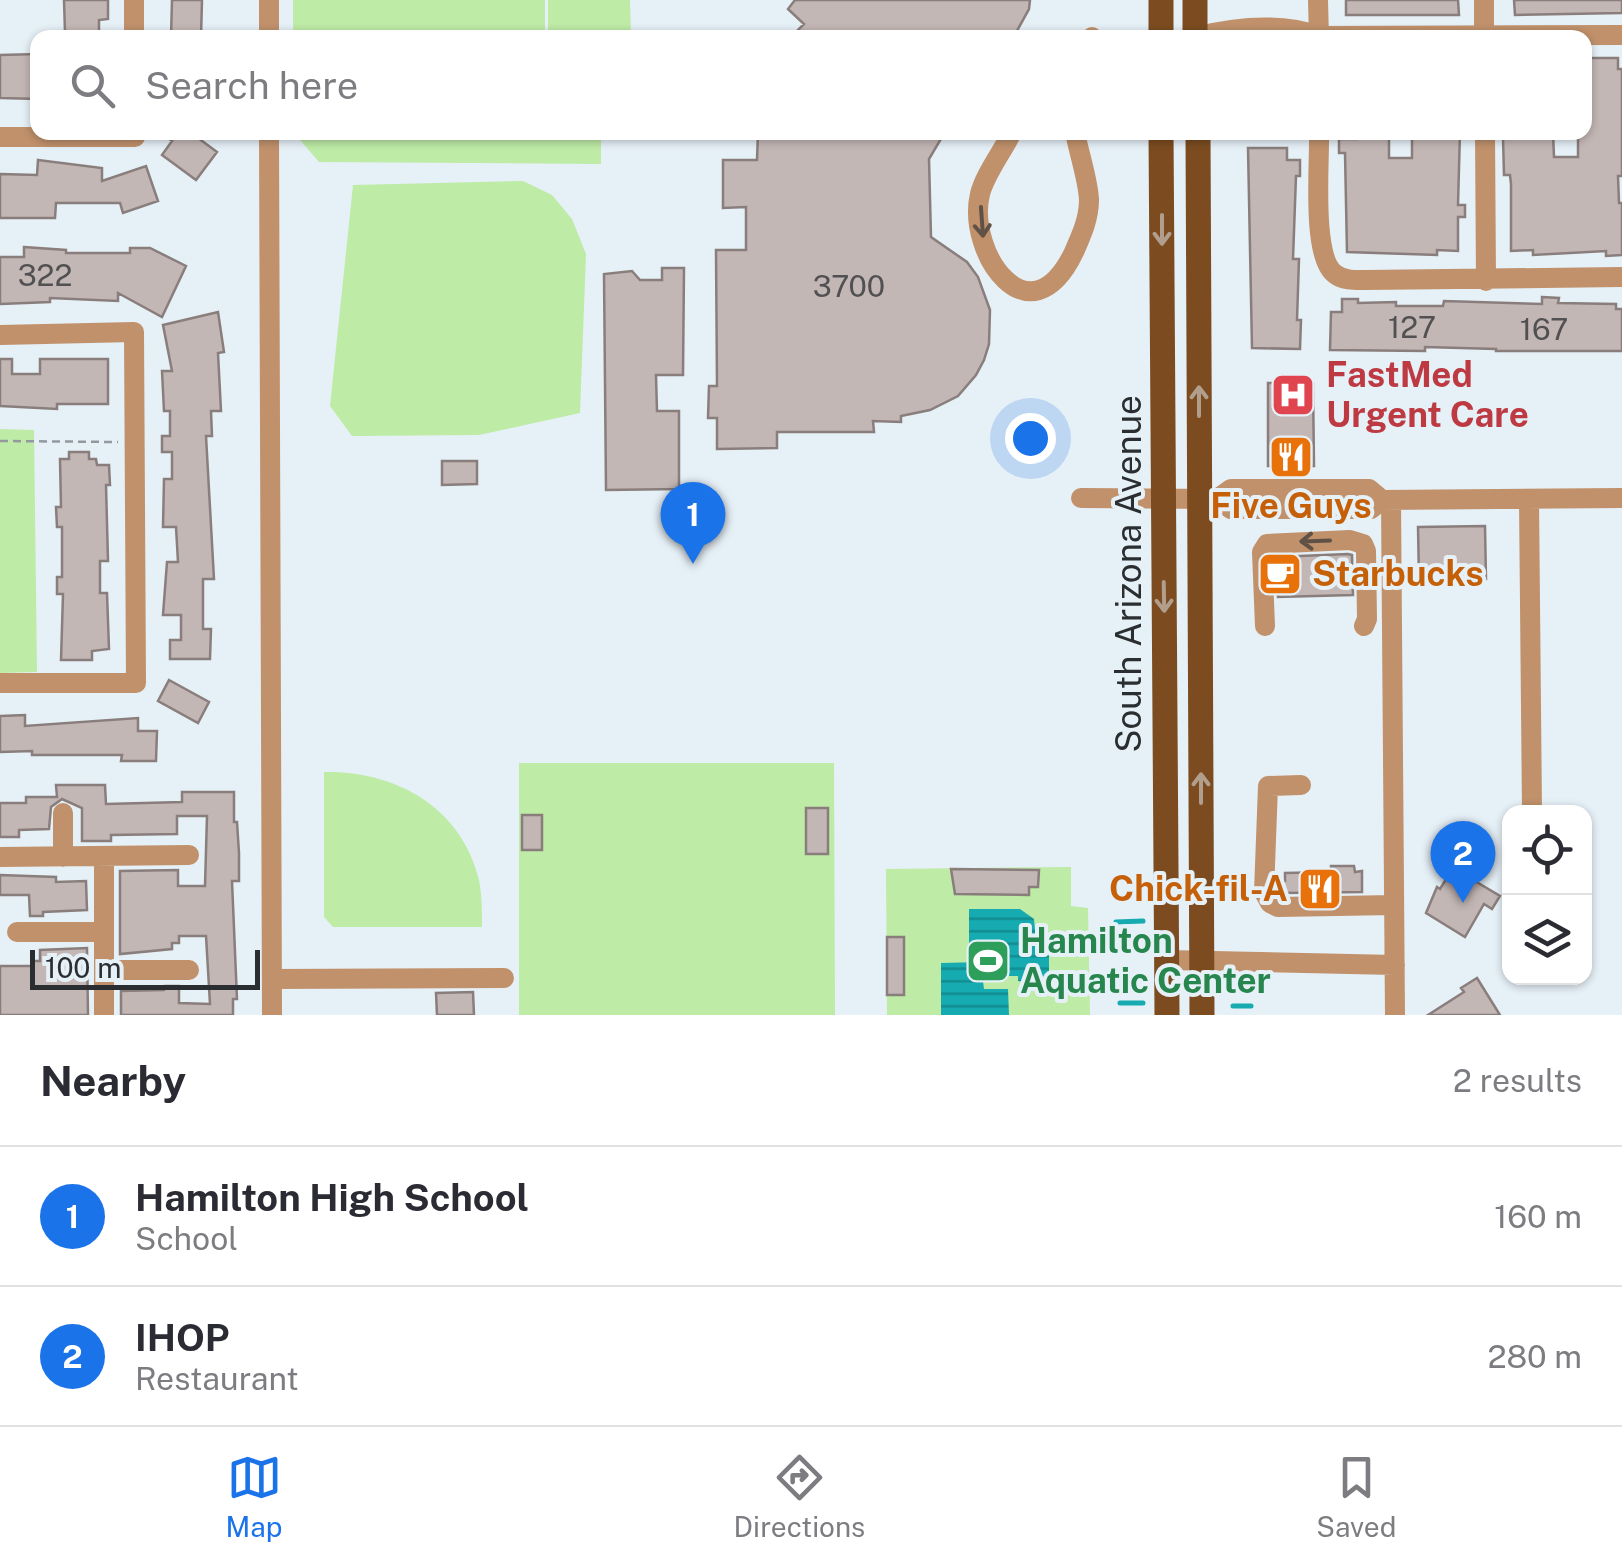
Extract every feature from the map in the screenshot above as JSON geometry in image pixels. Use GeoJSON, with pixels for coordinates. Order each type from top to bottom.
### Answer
{"type":"FeatureCollection","features":[{"type":"Feature","properties":{"kind":"main road"},"geometry":{"type":"LineString","coordinates":[[1160,30],[1161,0]]}},
{"type":"Feature","properties":{"kind":"main road"},"geometry":{"type":"LineString","coordinates":[[1195,0],[1197,30]]}},
{"type":"Feature","properties":{"kind":"main road","name":"South Arizona Avenue"},"geometry":{"type":"LineString","coordinates":[[1161,140],[1166,1015]]}},
{"type":"Feature","properties":{"kind":"main road","name":"South Arizona Avenue"},"geometry":{"type":"LineString","coordinates":[[1198,140],[1208,499],[1202,1015]]}},
{"type":"Feature","properties":{"kind":"street"},"geometry":{"type":"LineString","coordinates":[[134,0],[134,30]]}},
{"type":"Feature","properties":{"kind":"street"},"geometry":{"type":"LineString","coordinates":[[269,0],[269,30]]}},
{"type":"Feature","properties":{"kind":"street"},"geometry":{"type":"LineString","coordinates":[[1317,30],[1318,0]]}},
{"type":"Feature","properties":{"kind":"street"},"geometry":{"type":"LineString","coordinates":[[1484,0],[1484,30]]}},
{"type":"Feature","properties":{"kind":"street"},"geometry":{"type":"LineString","coordinates":[[1222,30],[1301,30]]}},
{"type":"Feature","properties":{"kind":"street"},"geometry":{"type":"LineString","coordinates":[[1592,35],[1622,35]]}},
{"type":"Feature","properties":{"kind":"street"},"geometry":{"type":"LineString","coordinates":[[0,136],[30,136]]}},
{"type":"Feature","properties":{"kind":"street"},"geometry":{"type":"LineString","coordinates":[[269,140],[272,1015]]}},
{"type":"Feature","properties":{"kind":"street"},"geometry":{"type":"LineString","coordinates":[[1008,140],[980,194],[980,233],[992,262],[1010,286],[1025,292],[1040,290],[1062,276],[1084,231],[1089,200],[1077,140]]}},
{"type":"Feature","properties":{"kind":"street"},"geometry":{"type":"LineString","coordinates":[[1320,140],[1320,240],[1333,273],[1348,280],[1622,278]]}},
{"type":"Feature","properties":{"kind":"street"},"geometry":{"type":"LineString","coordinates":[[1485,140],[1486,281]]}},
{"type":"Feature","properties":{"kind":"street"},"geometry":{"type":"LineString","coordinates":[[0,335],[134,332],[136,683],[0,684]]}},
{"type":"Feature","properties":{"kind":"street"},"geometry":{"type":"LineString","coordinates":[[1081,498],[1208,499],[1231,489],[1369,489],[1387,500],[1622,498]]}},
{"type":"Feature","properties":{"kind":"street"},"geometry":{"type":"LineString","coordinates":[[1529,498],[1532,805]]}},
{"type":"Feature","properties":{"kind":"street"},"geometry":{"type":"LineString","coordinates":[[1387,500],[1395,1015]]}},
{"type":"Feature","properties":{"kind":"street"},"geometry":{"type":"LineString","coordinates":[[1264,626],[1262,549],[1272,543],[1350,540],[1363,544],[1366,550],[1364,626]]}},
{"type":"Feature","properties":{"kind":"street"},"geometry":{"type":"LineString","coordinates":[[1301,785],[1268,786],[1268,854],[1263,866],[1264,892],[1270,903],[1278,907],[1394,904]]}},
{"type":"Feature","properties":{"kind":"street"},"geometry":{"type":"LineString","coordinates":[[62,813],[62,857]]}},
{"type":"Feature","properties":{"kind":"street"},"geometry":{"type":"LineString","coordinates":[[0,857],[189,855]]}},
{"type":"Feature","properties":{"kind":"street"},"geometry":{"type":"LineString","coordinates":[[104,856],[104,1015]]}},
{"type":"Feature","properties":{"kind":"street"},"geometry":{"type":"LineString","coordinates":[[17,932],[104,932]]}},
{"type":"Feature","properties":{"kind":"street"},"geometry":{"type":"LineString","coordinates":[[1166,960],[1395,965]]}},
{"type":"Feature","properties":{"kind":"street"},"geometry":{"type":"LineString","coordinates":[[104,970],[189,970]]}},
{"type":"Feature","properties":{"kind":"street"},"geometry":{"type":"LineString","coordinates":[[272,979],[504,978]]}},
{"type":"Feature","properties":{"kind":"path"},"geometry":{"type":"LineString","coordinates":[[0,441],[134,442]]}},
{"type":"Feature","properties":{"kind":"green space"},"geometry":{"type":"Polygon","coordinates":[[[293,0],[545,0],[545,30],[293,30],[293,0]]]}},
{"type":"Feature","properties":{"kind":"green space"},"geometry":{"type":"Polygon","coordinates":[[[548,0],[630,0],[631,30],[548,30],[548,0]]]}},
{"type":"Feature","properties":{"kind":"green space"},"geometry":{"type":"Polygon","coordinates":[[[300,140],[601,140],[601,164],[319,162],[300,140]]]}},
{"type":"Feature","properties":{"kind":"green space"},"geometry":{"type":"Polygon","coordinates":[[[523,181],[552,195],[572,219],[586,254],[580,413],[479,435],[352,436],[330,406],[353,185],[523,181]]]}},
{"type":"Feature","properties":{"kind":"green space"},"geometry":{"type":"Polygon","coordinates":[[[0,429],[34,430],[37,672],[0,673],[0,429]]]}},
{"type":"Feature","properties":{"kind":"green space"},"geometry":{"type":"Polygon","coordinates":[[[519,763],[834,763],[835,1015],[519,1015],[519,763]]]}},
{"type":"Feature","properties":{"kind":"green space"},"geometry":{"type":"Polygon","coordinates":[[[324,772],[350,773],[399,786],[441,813],[470,854],[480,886],[482,927],[333,927],[324,917],[324,772]]]}},
{"type":"Feature","properties":{"kind":"green space","name":"Hamilton Aquatic Center"},"geometry":{"type":"Polygon","coordinates":[[[1071,867],[1071,906],[1088,908],[1090,1015],[887,1015],[886,869],[1071,867]]]}},
{"type":"Feature","properties":{"kind":"water"},"geometry":{"type":"Polygon","coordinates":[[[969,909],[1020,909],[1034,919],[1037,951],[1049,952],[1049,983],[1042,985],[1042,989],[1027,989],[1026,982],[1018,981],[1018,976],[995,976],[994,968],[983,981],[984,989],[1008,989],[1009,1015],[941,1015],[941,963],[983,962],[983,950],[969,950],[969,909]]]}},
{"type":"Feature","properties":{"kind":"building"},"geometry":{"type":"Polygon","coordinates":[[[64,0],[108,0],[108,19],[99,20],[99,30],[65,30],[64,0]]]}},
{"type":"Feature","properties":{"kind":"building"},"geometry":{"type":"Polygon","coordinates":[[[172,0],[202,0],[201,30],[171,30],[172,0]]]}},
{"type":"Feature","properties":{"kind":"building"},"geometry":{"type":"Polygon","coordinates":[[[795,0],[1030,0],[1017,30],[798,30],[804,24],[788,9],[795,0]]]}},
{"type":"Feature","properties":{"kind":"building"},"geometry":{"type":"Polygon","coordinates":[[[1346,0],[1458,0],[1459,15],[1346,15],[1346,0]]]}},
{"type":"Feature","properties":{"kind":"building"},"geometry":{"type":"Polygon","coordinates":[[[1514,0],[1622,0],[1622,13],[1515,15],[1514,0]]]}},
{"type":"Feature","properties":{"kind":"building"},"geometry":{"type":"Polygon","coordinates":[[[30,54],[30,99],[0,98],[0,55],[30,54]]]}},
{"type":"Feature","properties":{"kind":"building"},"geometry":{"type":"Polygon","coordinates":[[[1592,58],[1618,58],[1618,69],[1622,69],[1622,176],[1618,176],[1622,255],[1606,256],[1606,251],[1533,255],[1533,250],[1511,251],[1511,184],[1510,175],[1504,175],[1503,140],[1553,140],[1554,157],[1578,157],[1578,140],[1592,140],[1592,58]]]}},
{"type":"Feature","properties":{"kind":"building"},"geometry":{"type":"Polygon","coordinates":[[[201,140],[217,152],[196,180],[162,155],[172,141],[201,140]]]}},
{"type":"Feature","properties":{"kind":"building"},"geometry":{"type":"Polygon","coordinates":[[[758,140],[940,140],[929,159],[931,237],[967,262],[978,277],[990,310],[989,344],[984,360],[958,396],[930,410],[901,416],[901,422],[873,421],[874,432],[777,432],[777,448],[717,449],[717,418],[708,418],[709,386],[717,386],[716,250],[746,250],[746,207],[723,208],[723,160],[757,160],[758,140]]]}},
{"type":"Feature","properties":{"kind":"building"},"geometry":{"type":"Polygon","coordinates":[[[1339,140],[1389,140],[1389,158],[1412,158],[1412,140],[1460,140],[1458,205],[1465,205],[1465,217],[1458,217],[1458,251],[1437,250],[1437,255],[1347,252],[1345,153],[1339,153],[1339,140]]]}},
{"type":"Feature","properties":{"kind":"building"},"geometry":{"type":"Polygon","coordinates":[[[1248,148],[1287,148],[1287,160],[1300,160],[1293,259],[1299,259],[1300,349],[1252,348],[1248,148]]]}},
{"type":"Feature","properties":{"kind":"building"},"geometry":{"type":"Polygon","coordinates":[[[38,160],[102,168],[102,181],[146,166],[158,201],[123,213],[120,203],[56,203],[55,218],[0,218],[0,174],[37,175],[38,160]]]}},
{"type":"Feature","properties":{"kind":"building"},"geometry":{"type":"Polygon","coordinates":[[[24,247],[66,253],[130,253],[130,248],[150,248],[186,266],[162,317],[118,293],[118,301],[50,298],[50,302],[0,304],[0,257],[24,257],[24,247]]]}},
{"type":"Feature","properties":{"kind":"building"},"geometry":{"type":"Polygon","coordinates":[[[662,268],[684,268],[683,375],[656,375],[657,411],[679,411],[679,489],[606,490],[604,274],[632,271],[640,280],[662,280],[662,268]]]}},
{"type":"Feature","properties":{"kind":"building"},"geometry":{"type":"Polygon","coordinates":[[[1542,297],[1559,298],[1558,303],[1616,304],[1616,309],[1622,309],[1622,351],[1425,347],[1425,351],[1330,350],[1331,312],[1342,312],[1342,299],[1358,299],[1358,303],[1396,302],[1396,306],[1443,306],[1444,301],[1542,304],[1542,297]]]}},
{"type":"Feature","properties":{"kind":"building"},"geometry":{"type":"Polygon","coordinates":[[[218,312],[224,352],[218,353],[221,411],[211,411],[212,436],[206,436],[214,579],[203,579],[203,629],[211,629],[210,659],[170,659],[170,640],[181,640],[181,615],[163,615],[167,562],[178,562],[176,527],[163,527],[164,479],[172,479],[172,452],[162,452],[162,436],[170,436],[170,411],[164,411],[162,371],[172,371],[163,325],[218,312]]]}},
{"type":"Feature","properties":{"kind":"building"},"geometry":{"type":"Polygon","coordinates":[[[0,359],[12,359],[12,374],[40,374],[40,359],[108,359],[108,404],[57,404],[57,409],[0,406],[0,359]]]}},
{"type":"Feature","properties":{"kind":"building"},"geometry":{"type":"Polygon","coordinates":[[[1268,383],[1313,383],[1314,466],[1268,466],[1268,383]]]}},
{"type":"Feature","properties":{"kind":"building"},"geometry":{"type":"Polygon","coordinates":[[[69,452],[89,452],[89,459],[96,459],[97,465],[109,465],[108,561],[100,561],[100,593],[107,593],[109,649],[92,651],[92,660],[61,660],[63,594],[57,594],[57,577],[62,577],[62,527],[57,527],[56,507],[61,507],[60,459],[69,459],[69,452]]]}},
{"type":"Feature","properties":{"kind":"building"},"geometry":{"type":"Polygon","coordinates":[[[442,461],[477,461],[477,484],[442,485],[442,461]]]}},
{"type":"Feature","properties":{"kind":"building"},"geometry":{"type":"Polygon","coordinates":[[[1485,526],[1486,579],[1419,580],[1418,527],[1485,526]]]}},
{"type":"Feature","properties":{"kind":"building"},"geometry":{"type":"Polygon","coordinates":[[[1352,555],[1353,595],[1278,597],[1276,557],[1352,555]]]}},
{"type":"Feature","properties":{"kind":"building"},"geometry":{"type":"Polygon","coordinates":[[[169,680],[209,702],[198,723],[158,701],[169,680]]]}},
{"type":"Feature","properties":{"kind":"building"},"geometry":{"type":"Polygon","coordinates":[[[25,715],[25,726],[138,718],[138,731],[157,731],[156,761],[121,761],[122,755],[0,752],[0,716],[25,715]]]}},
{"type":"Feature","properties":{"kind":"building"},"geometry":{"type":"Polygon","coordinates":[[[56,785],[105,785],[106,804],[182,802],[182,792],[234,792],[239,881],[232,881],[237,999],[233,999],[233,1015],[121,1015],[121,991],[179,986],[179,1003],[210,1004],[206,936],[179,936],[179,943],[172,943],[172,949],[120,954],[120,871],[178,870],[178,886],[205,886],[207,816],[177,816],[177,834],[111,835],[111,841],[82,841],[82,808],[62,799],[51,807],[49,829],[19,830],[19,837],[0,837],[0,803],[26,803],[26,797],[57,797],[56,785]]]}},
{"type":"Feature","properties":{"kind":"building"},"geometry":{"type":"Polygon","coordinates":[[[806,808],[828,808],[828,854],[806,854],[806,808]]]}},
{"type":"Feature","properties":{"kind":"building"},"geometry":{"type":"Polygon","coordinates":[[[522,815],[542,815],[542,850],[522,850],[522,815]]]}},
{"type":"Feature","properties":{"kind":"building","name":"Chick-fil-A"},"geometry":{"type":"Polygon","coordinates":[[[1331,866],[1354,866],[1355,872],[1362,871],[1362,892],[1278,890],[1278,881],[1285,881],[1285,873],[1331,872],[1331,866]]]}},
{"type":"Feature","properties":{"kind":"building"},"geometry":{"type":"Polygon","coordinates":[[[1453,868],[1500,896],[1492,909],[1484,904],[1465,937],[1426,913],[1437,887],[1440,889],[1453,868]]]}},
{"type":"Feature","properties":{"kind":"building"},"geometry":{"type":"Polygon","coordinates":[[[951,869],[1039,870],[1038,887],[1029,887],[1029,895],[955,894],[951,869]]]}},
{"type":"Feature","properties":{"kind":"building"},"geometry":{"type":"Polygon","coordinates":[[[0,875],[56,877],[56,882],[86,881],[87,910],[30,916],[29,895],[0,895],[0,875]]]}},
{"type":"Feature","properties":{"kind":"building"},"geometry":{"type":"Polygon","coordinates":[[[887,937],[904,937],[904,995],[887,995],[887,937]]]}},
{"type":"Feature","properties":{"kind":"building"},"geometry":{"type":"Polygon","coordinates":[[[87,948],[88,1015],[0,1015],[0,966],[32,966],[32,961],[40,961],[40,950],[87,948]]]}},
{"type":"Feature","properties":{"kind":"building"},"geometry":{"type":"Polygon","coordinates":[[[1477,978],[1500,1015],[1428,1015],[1464,992],[1461,988],[1477,978]]]}},
{"type":"Feature","properties":{"kind":"building"},"geometry":{"type":"Polygon","coordinates":[[[473,992],[474,1015],[437,1015],[436,993],[473,992]]]}},
{"type":"Feature","properties":{"kind":"waterway"},"geometry":{"type":"LineString","coordinates":[[1116,922],[1143,921]]}},
{"type":"Feature","properties":{"kind":"waterway"},"geometry":{"type":"LineString","coordinates":[[1120,1003],[1143,1003]]}},
{"type":"Feature","properties":{"kind":"waterway"},"geometry":{"type":"LineString","coordinates":[[1233,1006],[1251,1006]]}},
{"type":"Feature","properties":{"kind":"place","name":"FastMed Urgent Care"},"geometry":{"type":"Point","coordinates":[1293,395]}},
{"type":"Feature","properties":{"kind":"place","name":"Five Guys"},"geometry":{"type":"Point","coordinates":[1291,457]}},
{"type":"Feature","properties":{"kind":"place","name":"Hamilton High School"},"geometry":{"type":"Point","coordinates":[693,564]}},
{"type":"Feature","properties":{"kind":"place","name":"Starbucks"},"geometry":{"type":"Point","coordinates":[1280,574]}},
{"type":"Feature","properties":{"kind":"place","name":"Chick-fil-A"},"geometry":{"type":"Point","coordinates":[1320,889]}},
{"type":"Feature","properties":{"kind":"place","name":"IHOP"},"geometry":{"type":"Point","coordinates":[1463,903]}},
{"type":"Feature","properties":{"kind":"place","name":"Hamilton Aquatic Center"},"geometry":{"type":"Point","coordinates":[988,961]}}]}
